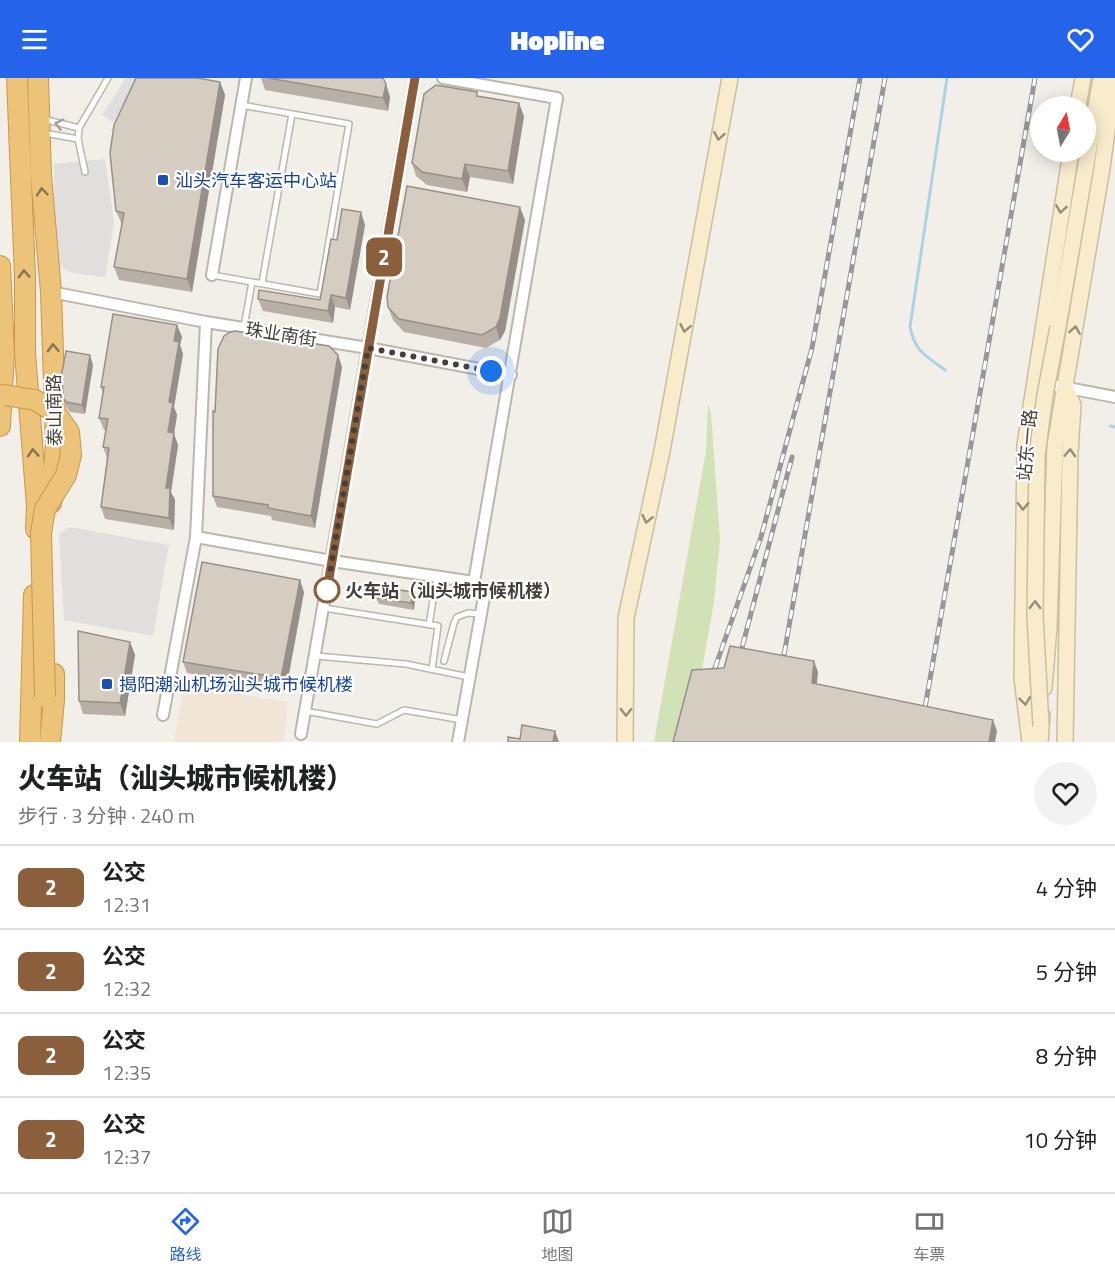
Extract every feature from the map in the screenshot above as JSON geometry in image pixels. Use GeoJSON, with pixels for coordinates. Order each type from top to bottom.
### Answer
{"type":"FeatureCollection","features":[{"type":"Feature","properties":{"kind":"highway","name":"泰山南路"},"geometry":{"type":"LineString","coordinates":[[17,78],[25,278],[25,353],[37,506],[30,742]]}},
{"type":"Feature","properties":{"kind":"highway","name":"泰山南路"},"geometry":{"type":"LineString","coordinates":[[38,78],[39,125],[51,292],[56,445],[50,508],[54,700],[50,742]]}},
{"type":"Feature","properties":{"kind":"highway"},"geometry":{"type":"LineString","coordinates":[[0,266],[4,353],[0,426]]}},
{"type":"Feature","properties":{"kind":"highway"},"geometry":{"type":"LineString","coordinates":[[0,397],[4,395],[35,400],[56,412],[69,432],[71,455],[69,465],[66,475],[45,508],[41,533],[45,697],[39,742]]}},
{"type":"Feature","properties":{"kind":"highway"},"geometry":{"type":"LineString","coordinates":[[37,506],[56,445]]}},
{"type":"Feature","properties":{"kind":"street"},"geometry":{"type":"LineString","coordinates":[[212,275],[246,78]]}},
{"type":"Feature","properties":{"kind":"street"},"geometry":{"type":"LineString","coordinates":[[301,734],[415,78]]}},
{"type":"Feature","properties":{"kind":"street"},"geometry":{"type":"LineString","coordinates":[[443,78],[558,98],[474,582],[484,597],[458,742]]}},
{"type":"Feature","properties":{"kind":"street"},"geometry":{"type":"LineString","coordinates":[[626,742],[626,618],[662,451],[730,78]]}},
{"type":"Feature","properties":{"kind":"street"},"geometry":{"type":"LineString","coordinates":[[1080,96],[1083,78]]}},
{"type":"Feature","properties":{"kind":"street"},"geometry":{"type":"LineString","coordinates":[[1041,726],[1035,616],[1037,455],[1045,395],[1101,78]]}},
{"type":"Feature","properties":{"kind":"street"},"geometry":{"type":"LineString","coordinates":[[1040,742],[1048,627],[1055,445],[1102,168],[1114,78]]}},
{"type":"Feature","properties":{"kind":"street","name":"站东一路"},"geometry":{"type":"LineString","coordinates":[[1030,742],[1022,678],[1022,505],[1025,445],[1033,381],[1069,162]]}},
{"type":"Feature","properties":{"kind":"street","name":"珠业南街"},"geometry":{"type":"LineString","coordinates":[[51,292],[206,322],[368,348],[511,375]]}},
{"type":"Feature","properties":{"kind":"street"},"geometry":{"type":"LineString","coordinates":[[163,715],[196,537],[206,322]]}},
{"type":"Feature","properties":{"kind":"street"},"geometry":{"type":"LineString","coordinates":[[1033,381],[1115,396]]}},
{"type":"Feature","properties":{"kind":"street"},"geometry":{"type":"LineString","coordinates":[[1065,387],[1073,405],[1070,453],[1065,742]]}},
{"type":"Feature","properties":{"kind":"street"},"geometry":{"type":"LineString","coordinates":[[196,537],[332,561],[474,582]]}},
{"type":"Feature","properties":{"kind":"lane"},"geometry":{"type":"LineString","coordinates":[[85,172],[78,139],[79,128],[108,78]]}},
{"type":"Feature","properties":{"kind":"lane"},"geometry":{"type":"LineString","coordinates":[[212,275],[320,294],[349,124],[241,105]]}},
{"type":"Feature","properties":{"kind":"lane"},"geometry":{"type":"LineString","coordinates":[[262,283],[292,114]]}},
{"type":"Feature","properties":{"kind":"lane"},"geometry":{"type":"LineString","coordinates":[[39,125],[79,128]]}},
{"type":"Feature","properties":{"kind":"lane"},"geometry":{"type":"LineString","coordinates":[[39,125],[78,139]]}},
{"type":"Feature","properties":{"kind":"lane"},"geometry":{"type":"LineString","coordinates":[[244,328],[252,282]]}},
{"type":"Feature","properties":{"kind":"lane"},"geometry":{"type":"LineString","coordinates":[[429,625],[437,576]]}},
{"type":"Feature","properties":{"kind":"lane"},"geometry":{"type":"LineString","coordinates":[[324,608],[438,626],[432,669]]}},
{"type":"Feature","properties":{"kind":"lane"},"geometry":{"type":"LineString","coordinates":[[444,661],[457,617],[468,613],[480,614]]}},
{"type":"Feature","properties":{"kind":"lane"},"geometry":{"type":"LineString","coordinates":[[316,656],[432,669],[469,677]]}},
{"type":"Feature","properties":{"kind":"lane"},"geometry":{"type":"LineString","coordinates":[[305,711],[377,724],[404,710],[462,720]]}},
{"type":"Feature","properties":{"kind":"shaded area"},"geometry":{"type":"Polygon","coordinates":[[[126,78],[133,78],[139,82],[113,122],[102,115],[126,78]]]}},
{"type":"Feature","properties":{"kind":"shaded area"},"geometry":{"type":"Polygon","coordinates":[[[105,159],[114,222],[105,277],[72,273],[57,264],[55,257],[54,164],[105,159]]]}},
{"type":"Feature","properties":{"kind":"shaded area"},"geometry":{"type":"Polygon","coordinates":[[[69,527],[169,545],[153,636],[64,620],[59,535],[69,527]]]}},
{"type":"Feature","properties":{"kind":"shaded area"},"geometry":{"type":"Polygon","coordinates":[[[184,685],[288,702],[283,742],[174,742],[184,685]]]}},
{"type":"Feature","properties":{"kind":"green space"},"geometry":{"type":"Polygon","coordinates":[[[708,404],[711,413],[720,540],[714,602],[689,742],[654,742],[706,451],[708,404]]]}},
{"type":"Feature","properties":{"kind":"building","name":"汕头汽车客运中心站"},"geometry":{"type":"Polygon","coordinates":[[[136,78],[198,78],[220,82],[187,279],[114,267],[124,213],[116,211],[110,153],[114,125],[136,78]]]}},
{"type":"Feature","properties":{"kind":"building"},"geometry":{"type":"Polygon","coordinates":[[[268,78],[383,78],[386,84],[383,98],[268,78]]]}},
{"type":"Feature","properties":{"kind":"building"},"geometry":{"type":"Polygon","coordinates":[[[436,85],[477,92],[477,96],[519,103],[508,171],[465,164],[462,179],[422,172],[412,163],[424,94],[436,85]]]}},
{"type":"Feature","properties":{"kind":"building"},"geometry":{"type":"Polygon","coordinates":[[[407,186],[520,207],[500,318],[496,327],[482,335],[399,319],[388,307],[387,297],[407,186]]]}},
{"type":"Feature","properties":{"kind":"building"},"geometry":{"type":"Polygon","coordinates":[[[342,209],[361,212],[346,298],[331,295],[328,311],[258,299],[259,290],[320,300],[331,239],[337,240],[342,209]]]}},
{"type":"Feature","properties":{"kind":"building"},"geometry":{"type":"Polygon","coordinates":[[[113,314],[177,325],[174,341],[179,342],[169,402],[173,403],[168,432],[174,433],[166,488],[170,488],[169,518],[101,507],[109,448],[103,447],[108,419],[99,418],[104,387],[101,387],[113,314]]]}},
{"type":"Feature","properties":{"kind":"building"},"geometry":{"type":"Polygon","coordinates":[[[235,331],[329,346],[338,355],[311,516],[268,508],[268,505],[213,496],[213,411],[215,412],[218,349],[224,336],[235,331]]]}},
{"type":"Feature","properties":{"kind":"building"},"geometry":{"type":"Polygon","coordinates":[[[66,351],[90,355],[82,405],[66,402],[63,398],[62,372],[66,351]]]}},
{"type":"Feature","properties":{"kind":"building"},"geometry":{"type":"Polygon","coordinates":[[[202,562],[300,580],[281,678],[183,662],[202,562]]]}},
{"type":"Feature","properties":{"kind":"building"},"geometry":{"type":"Polygon","coordinates":[[[378,587],[413,592],[411,603],[376,598],[378,587]]]}},
{"type":"Feature","properties":{"kind":"building","name":"揭阳潮汕机场汕头城市候机楼"},"geometry":{"type":"Polygon","coordinates":[[[78,631],[130,642],[120,703],[79,701],[78,631]]]}},
{"type":"Feature","properties":{"kind":"building"},"geometry":{"type":"Polygon","coordinates":[[[730,646],[814,661],[812,683],[993,720],[989,742],[673,742],[692,670],[724,668],[730,646]]]}},
{"type":"Feature","properties":{"kind":"building"},"geometry":{"type":"Polygon","coordinates":[[[522,725],[555,731],[553,742],[508,742],[508,737],[520,739],[522,725]]]}},
{"type":"Feature","properties":{"kind":"waterway"},"geometry":{"type":"LineString","coordinates":[[945,370],[918,348],[910,327],[947,78]]}},
{"type":"Feature","properties":{"kind":"waterway"},"geometry":{"type":"LineString","coordinates":[[1110,426],[1115,427]]}},
{"type":"Feature","properties":{"kind":"railway"},"geometry":{"type":"LineString","coordinates":[[709,685],[761,537],[812,348],[860,78]]}},
{"type":"Feature","properties":{"kind":"railway"},"geometry":{"type":"LineString","coordinates":[[781,672],[885,78]]}},
{"type":"Feature","properties":{"kind":"railway"},"geometry":{"type":"LineString","coordinates":[[919,742],[1035,78]]}},
{"type":"Feature","properties":{"kind":"railway"},"geometry":{"type":"LineString","coordinates":[[738,663],[792,457]]}},
{"type":"Feature","properties":{"kind":"bus line","name":"2"},"geometry":{"type":"LineString","coordinates":[[327,590],[415,78]]}},
{"type":"Feature","properties":{"kind":"place","name":"汕头汽车客运中心站"},"geometry":{"type":"Point","coordinates":[163,180]}},
{"type":"Feature","properties":{"kind":"place","name":"火车站（汕头城市候机楼）"},"geometry":{"type":"Point","coordinates":[327,590]}},
{"type":"Feature","properties":{"kind":"place","name":"揭阳潮汕机场汕头城市候机楼"},"geometry":{"type":"Point","coordinates":[107,684]}},
{"type":"Feature","properties":{"kind":"route"},"geometry":{"type":"LineString","coordinates":[[327,590],[368,348],[491,371]]}}]}
